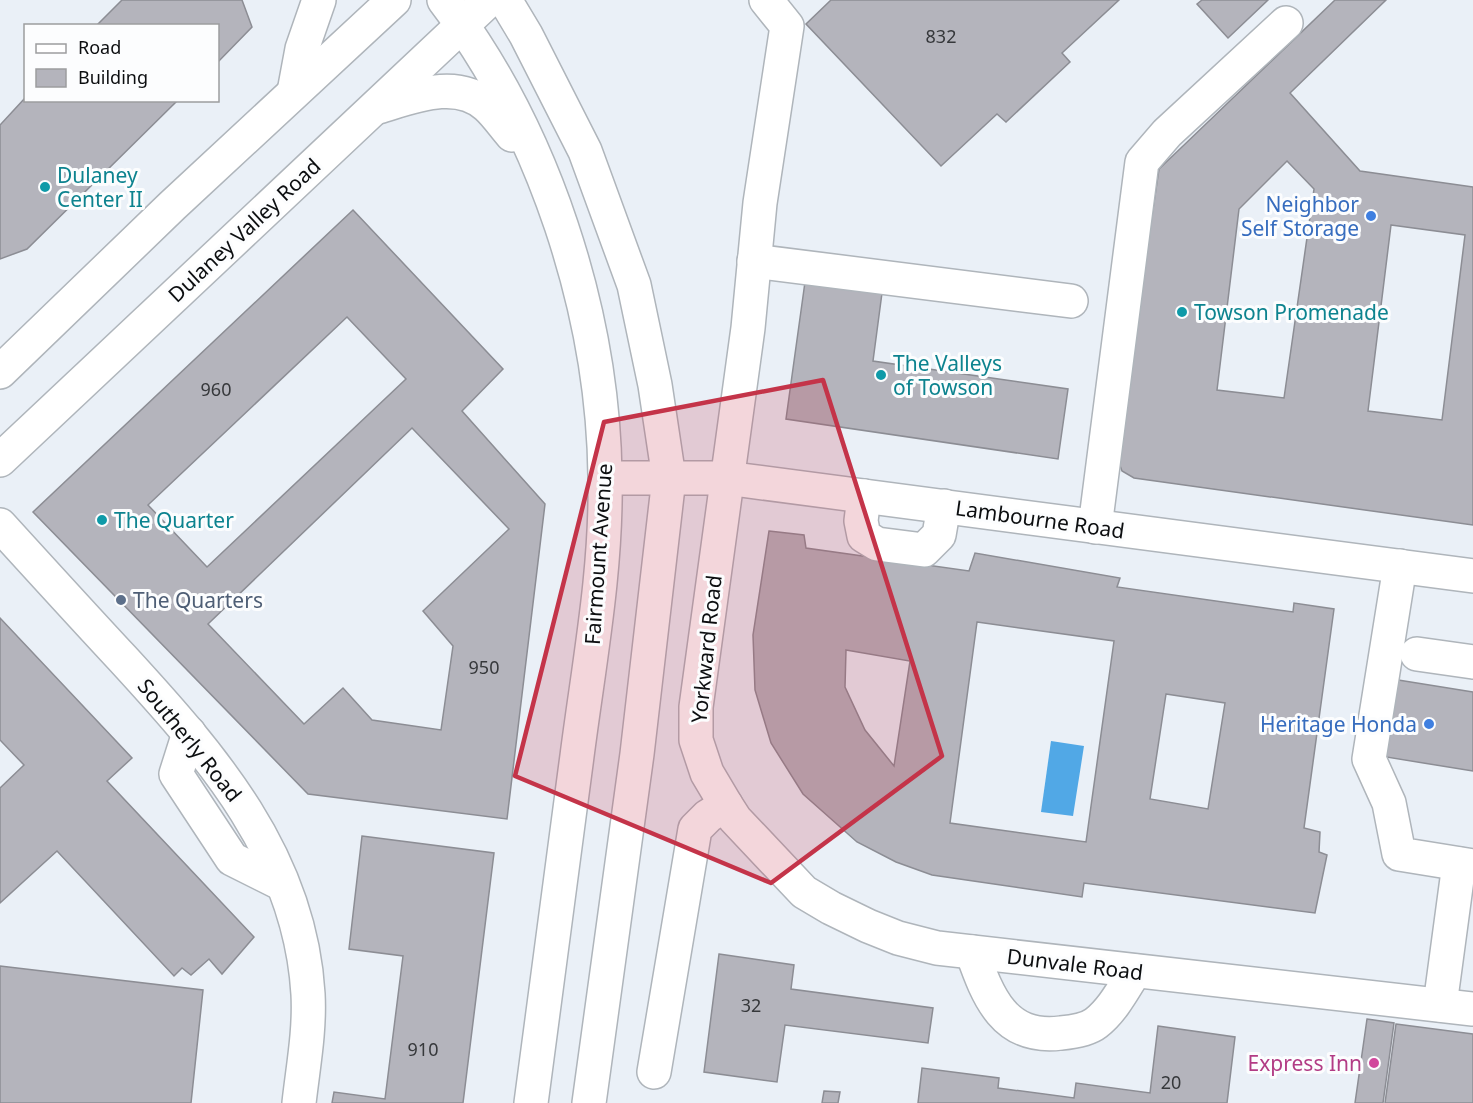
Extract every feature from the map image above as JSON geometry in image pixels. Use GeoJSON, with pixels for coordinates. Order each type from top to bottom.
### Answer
{"type":"FeatureCollection","features":[{"type":"Feature","properties":{"kind":"main road"},"geometry":{"type":"LineString","coordinates":[[294,92],[302,49],[320,0]]}},
{"type":"Feature","properties":{"kind":"main road"},"geometry":{"type":"LineString","coordinates":[[0,372],[394,0]]}},
{"type":"Feature","properties":{"kind":"main road","name":"Dulaney Valley Road"},"geometry":{"type":"LineString","coordinates":[[0,460],[374,108],[453,12],[489,0]]}},
{"type":"Feature","properties":{"kind":"main road"},"geometry":{"type":"LineString","coordinates":[[505,0],[526,35],[585,151],[634,285],[655,385],[669,478],[637,754],[589,1103]]}},
{"type":"Feature","properties":{"kind":"main road","name":"Yorkward Road"},"geometry":{"type":"LineString","coordinates":[[726,805],[707,773],[696,740],[696,707],[748,328],[760,203],[787,26],[766,0]]}},
{"type":"Feature","properties":{"kind":"main road","name":"Fairmount Avenue"},"geometry":{"type":"LineString","coordinates":[[453,12],[484,57],[538,165],[568,249],[595,356],[603,419],[605,478],[602,551],[594,629],[531,1103]]}},
{"type":"Feature","properties":{"kind":"main road"},"geometry":{"type":"LineString","coordinates":[[1095,526],[1142,162],[1167,134],[1286,23]]}},
{"type":"Feature","properties":{"kind":"main road"},"geometry":{"type":"LineString","coordinates":[[374,108],[430,92],[446,91],[467,96],[487,106],[538,165]]}},
{"type":"Feature","properties":{"kind":"main road"},"geometry":{"type":"LineString","coordinates":[[754,261],[1071,301]]}},
{"type":"Feature","properties":{"kind":"main road","name":"Lambourne Road"},"geometry":{"type":"LineString","coordinates":[[605,478],[726,478],[1473,576]]}},
{"type":"Feature","properties":{"kind":"main road"},"geometry":{"type":"LineString","coordinates":[[864,496],[861,521],[864,536],[877,544],[924,550],[939,535],[944,506]]}},
{"type":"Feature","properties":{"kind":"main road","name":"Southerly Road"},"geometry":{"type":"LineString","coordinates":[[0,525],[189,733],[252,818],[282,884],[302,952],[308,994],[307,1039],[299,1103]]}},
{"type":"Feature","properties":{"kind":"main road"},"geometry":{"type":"LineString","coordinates":[[1400,566],[1369,759],[1389,803],[1400,854],[1466,865],[1440,1005]]}},
{"type":"Feature","properties":{"kind":"main road"},"geometry":{"type":"LineString","coordinates":[[1417,654],[1473,662]]}},
{"type":"Feature","properties":{"kind":"main road"},"geometry":{"type":"LineString","coordinates":[[654,1072],[695,829],[726,805]]}},
{"type":"Feature","properties":{"kind":"main road","name":"Dunvale Road"},"geometry":{"type":"LineString","coordinates":[[726,805],[735,819],[804,892],[831,908],[898,938],[937,948],[1473,1009]]}},
{"type":"Feature","properties":{"kind":"main road"},"geometry":{"type":"LineString","coordinates":[[972,952],[986,992],[1000,1012],[1021,1028],[1045,1035],[1073,1032],[1095,1024],[1108,1011],[1135,971]]}},
{"type":"Feature","properties":{"kind":"highlighted area"},"geometry":{"type":"Polygon","coordinates":[[[823,380],[942,756],[771,883],[515,776],[604,422],[823,380]]]}},
{"type":"Feature","properties":{"kind":"water"},"geometry":{"type":"Polygon","coordinates":[[[1051,741],[1084,746],[1073,816],[1041,812],[1051,741]]]}},
{"type":"Feature","properties":{"kind":"building"},"geometry":{"type":"Polygon","coordinates":[[[122,0],[242,0],[252,27],[219,61],[219,24],[98,24],[122,0]]]}},
{"type":"Feature","properties":{"kind":"building"},"geometry":{"type":"Polygon","coordinates":[[[831,0],[1119,0],[1062,53],[1070,62],[1006,122],[997,114],[941,166],[806,24],[831,0]]]}},
{"type":"Feature","properties":{"kind":"building"},"geometry":{"type":"Polygon","coordinates":[[[1202,0],[1268,0],[1228,38],[1197,4],[1202,0]]]}},
{"type":"Feature","properties":{"kind":"building","name":"Towson Promenade"},"geometry":{"type":"Polygon","coordinates":[[[1335,0],[1386,0],[1290,93],[1360,171],[1473,187],[1473,525],[1134,478],[1122,471],[1116,455],[1159,169],[1335,0]],[[1287,161],[1239,209],[1217,390],[1284,398],[1314,189],[1287,161]],[[1391,225],[1368,411],[1442,420],[1465,235],[1391,225]]]}},
{"type":"Feature","properties":{"kind":"building","name":"Dulaney Center II"},"geometry":{"type":"Polygon","coordinates":[[[24,99],[24,102],[176,102],[27,249],[0,259],[0,125],[24,99]]]}},
{"type":"Feature","properties":{"kind":"building","name":"The Quarter"},"geometry":{"type":"Polygon","coordinates":[[[353,210],[503,369],[462,411],[545,504],[507,819],[308,794],[33,512],[353,210]],[[347,317],[148,505],[207,567],[406,379],[347,317]],[[412,428],[208,624],[304,724],[343,688],[372,720],[441,730],[453,646],[423,611],[509,529],[412,428]]]}},
{"type":"Feature","properties":{"kind":"building","name":"The Valleys of Towson"},"geometry":{"type":"Polygon","coordinates":[[[805,282],[882,293],[873,361],[1068,389],[1058,459],[786,419],[805,282]]]}},
{"type":"Feature","properties":{"kind":"building"},"geometry":{"type":"Polygon","coordinates":[[[769,531],[804,535],[806,548],[969,571],[975,553],[1120,578],[1117,587],[1293,612],[1294,603],[1334,609],[1304,828],[1320,832],[1319,852],[1327,855],[1315,913],[1084,883],[1082,897],[932,875],[896,862],[857,842],[803,794],[771,743],[755,690],[753,635],[769,531]],[[977,622],[950,823],[1086,842],[1114,641],[977,622]],[[846,650],[845,687],[865,730],[894,766],[910,661],[846,650]],[[1166,694],[1150,799],[1208,809],[1225,703],[1166,694]]]}},
{"type":"Feature","properties":{"kind":"building"},"geometry":{"type":"Polygon","coordinates":[[[0,618],[132,758],[107,781],[254,937],[222,974],[209,959],[191,975],[182,968],[174,976],[57,851],[0,903],[0,788],[24,765],[0,740],[0,618]]]}},
{"type":"Feature","properties":{"kind":"building","name":"Heritage Honda"},"geometry":{"type":"Polygon","coordinates":[[[1392,679],[1473,692],[1473,771],[1380,756],[1392,679]]]}},
{"type":"Feature","properties":{"kind":"building"},"geometry":{"type":"Polygon","coordinates":[[[362,836],[494,853],[463,1103],[332,1103],[334,1092],[385,1099],[403,956],[349,949],[362,836]]]}},
{"type":"Feature","properties":{"kind":"building"},"geometry":{"type":"Polygon","coordinates":[[[719,954],[794,965],[791,989],[933,1008],[928,1043],[785,1025],[777,1082],[704,1072],[719,954]]]}},
{"type":"Feature","properties":{"kind":"building"},"geometry":{"type":"Polygon","coordinates":[[[0,966],[203,990],[191,1103],[0,1103],[0,966]]]}},
{"type":"Feature","properties":{"kind":"building","name":"Express Inn"},"geometry":{"type":"Polygon","coordinates":[[[1367,1019],[1394,1023],[1383,1103],[1355,1103],[1367,1019]]]}},
{"type":"Feature","properties":{"kind":"building"},"geometry":{"type":"Polygon","coordinates":[[[1396,1024],[1473,1034],[1473,1103],[1385,1103],[1396,1024]]]}},
{"type":"Feature","properties":{"kind":"building"},"geometry":{"type":"Polygon","coordinates":[[[1158,1026],[1235,1037],[1227,1103],[918,1103],[922,1068],[999,1078],[998,1088],[1074,1098],[1076,1083],[1150,1093],[1158,1026]]]}},
{"type":"Feature","properties":{"kind":"building"},"geometry":{"type":"Polygon","coordinates":[[[824,1091],[840,1092],[838,1103],[822,1103],[824,1091]]]}},
{"type":"Feature","properties":{"kind":"place","name":"Dulaney Center II"},"geometry":{"type":"Point","coordinates":[45,187]}},
{"type":"Feature","properties":{"kind":"place","name":"Neighbor Self Storage"},"geometry":{"type":"Point","coordinates":[1371,216]}},
{"type":"Feature","properties":{"kind":"place","name":"Towson Promenade"},"geometry":{"type":"Point","coordinates":[1182,312]}},
{"type":"Feature","properties":{"kind":"place","name":"The Valleys of Towson"},"geometry":{"type":"Point","coordinates":[881,375]}},
{"type":"Feature","properties":{"kind":"place","name":"The Quarter"},"geometry":{"type":"Point","coordinates":[102,520]}},
{"type":"Feature","properties":{"kind":"place","name":"The Quarters"},"geometry":{"type":"Point","coordinates":[121,600]}},
{"type":"Feature","properties":{"kind":"place","name":"Heritage Honda"},"geometry":{"type":"Point","coordinates":[1429,724]}},
{"type":"Feature","properties":{"kind":"place","name":"Express Inn"},"geometry":{"type":"Point","coordinates":[1374,1063]}}]}
